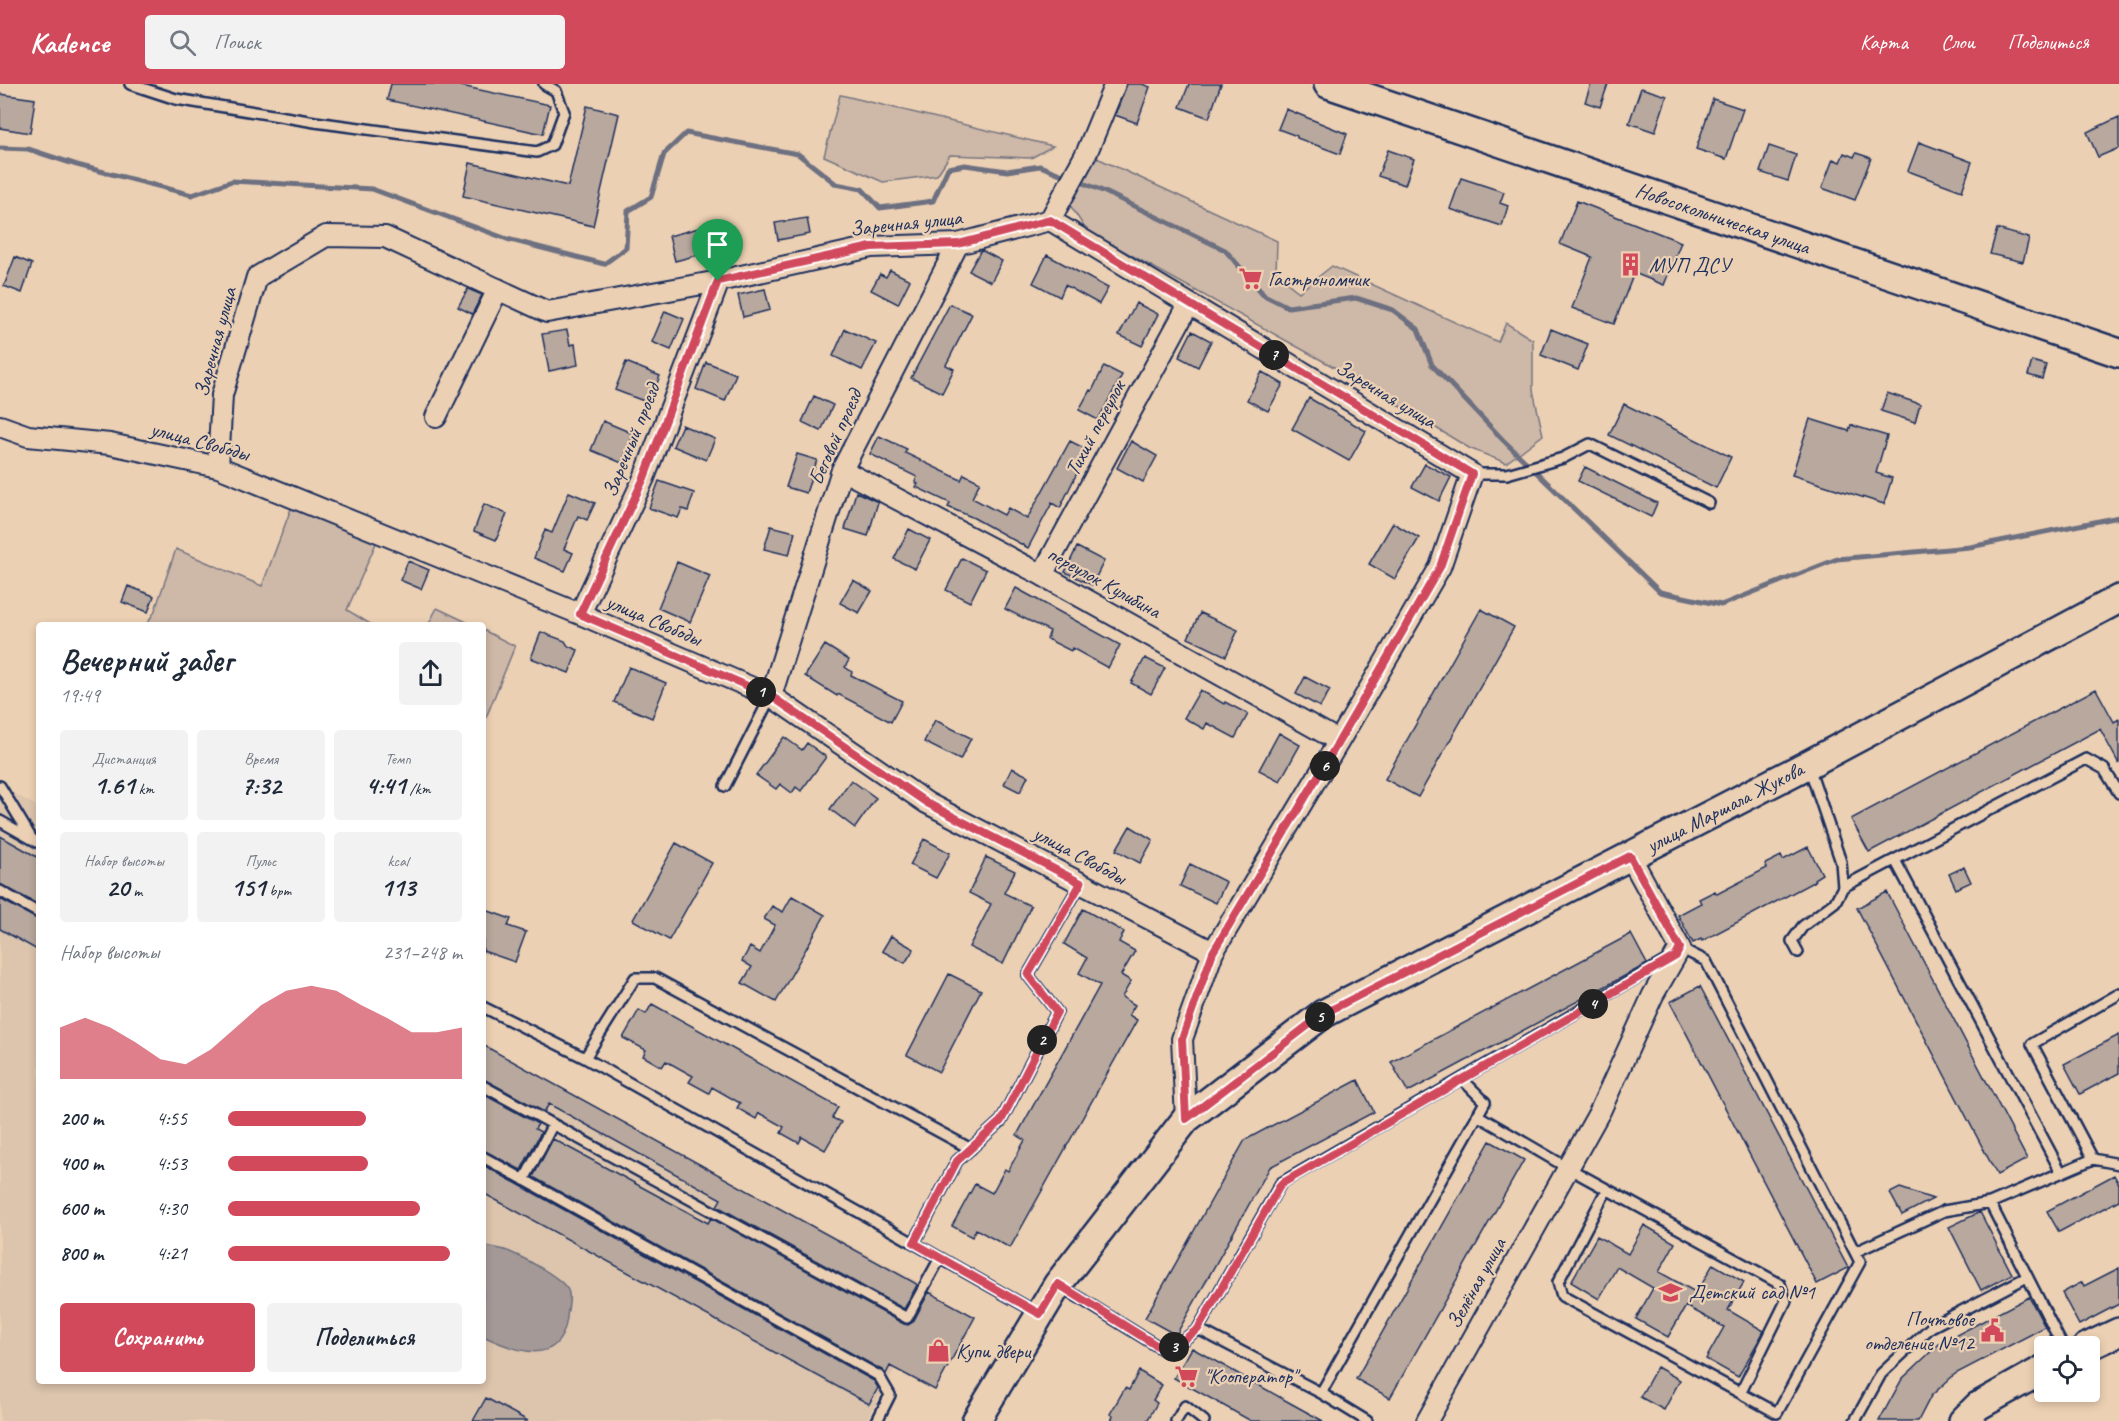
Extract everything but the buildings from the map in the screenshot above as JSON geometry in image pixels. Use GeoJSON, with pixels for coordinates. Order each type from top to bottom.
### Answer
{"type":"FeatureCollection","features":[{"type":"Feature","properties":{"kind":"street"},"geometry":{"type":"LineString","coordinates":[[1050,220],[1078,168],[1115,84]]}},
{"type":"Feature","properties":{"kind":"street","name":"Новосокольническая улица"},"geometry":{"type":"LineString","coordinates":[[1328,84],[2119,353]]}},
{"type":"Feature","properties":{"kind":"street","name":"Заречная улица"},"geometry":{"type":"LineString","coordinates":[[218,467],[222,394],[257,277],[326,236],[385,237],[547,312],[718,281],[871,247],[958,244],[1050,220],[1472,474]]}},
{"type":"Feature","properties":{"kind":"street","name":"Беговой проезд"},"geometry":{"type":"LineString","coordinates":[[771,696],[842,470],[958,244]]}},
{"type":"Feature","properties":{"kind":"street","name":"Заречный проезд"},"geometry":{"type":"LineString","coordinates":[[580,614],[644,478],[718,281]]}},
{"type":"Feature","properties":{"kind":"street"},"geometry":{"type":"LineString","coordinates":[[436,417],[498,289]]}},
{"type":"Feature","properties":{"kind":"street","name":"Тихий переулок"},"geometry":{"type":"LineString","coordinates":[[1042,575],[1189,304]]}},
{"type":"Feature","properties":{"kind":"street","name":"улица Свободы"},"geometry":{"type":"LineString","coordinates":[[0,426],[28,436],[110,444],[218,467],[580,614],[771,696],[927,803],[1213,952]]}},
{"type":"Feature","properties":{"kind":"street","name":"переулок Кулибина"},"geometry":{"type":"LineString","coordinates":[[842,470],[1042,575],[1339,741]]}},
{"type":"Feature","properties":{"kind":"street"},"geometry":{"type":"LineString","coordinates":[[1186,1119],[1182,1039],[1213,952],[1440,567],[1472,474]]}},
{"type":"Feature","properties":{"kind":"street","name":"улица Маршала Жукова"},"geometry":{"type":"LineString","coordinates":[[976,1421],[1058,1284],[1186,1119],[1323,1014],[1807,765],[2119,599]]}},
{"type":"Feature","properties":{"kind":"street"},"geometry":{"type":"LineString","coordinates":[[1630,856],[1678,952]]}},
{"type":"Feature","properties":{"kind":"street","name":"Зелёная улица"},"geometry":{"type":"LineString","coordinates":[[1426,1421],[1600,1110],[1653,995],[1678,952]]}},
{"type":"Feature","properties":{"kind":"street"},"geometry":{"type":"LineString","coordinates":[[2100,1341],[2119,1332]]}},
{"type":"Feature","properties":{"kind":"street"},"geometry":{"type":"LineString","coordinates":[[1963,1421],[1978,1406],[2034,1375]]}},
{"type":"Feature","properties":{"kind":"lane"},"geometry":{"type":"LineString","coordinates":[[130,84],[176,99],[245,111],[537,152],[552,145],[564,112],[556,91],[544,84]]}},
{"type":"Feature","properties":{"kind":"lane"},"geometry":{"type":"LineString","coordinates":[[1472,474],[1507,474],[1563,458],[1590,444],[1709,503]]}},
{"type":"Feature","properties":{"kind":"lane"},"geometry":{"type":"LineString","coordinates":[[725,786],[771,696]]}},
{"type":"Feature","properties":{"kind":"lane"},"geometry":{"type":"LineString","coordinates":[[1798,952],[1792,941],[1803,926],[1835,902],[1843,888],[2086,759],[2104,769],[2119,793]]}},
{"type":"Feature","properties":{"kind":"lane"},"geometry":{"type":"LineString","coordinates":[[1807,765],[1838,852],[1843,888]]}},
{"type":"Feature","properties":{"kind":"lane"},"geometry":{"type":"LineString","coordinates":[[0,786],[35,841]]}},
{"type":"Feature","properties":{"kind":"lane"},"geometry":{"type":"LineString","coordinates":[[0,821],[35,841]]}},
{"type":"Feature","properties":{"kind":"lane"},"geometry":{"type":"LineString","coordinates":[[1896,860],[2061,1172]]}},
{"type":"Feature","properties":{"kind":"lane"},"geometry":{"type":"LineString","coordinates":[[914,1243],[957,1161],[1001,1121],[1057,1012],[1028,975],[1081,883]]}},
{"type":"Feature","properties":{"kind":"lane"},"geometry":{"type":"LineString","coordinates":[[0,891],[36,911]]}},
{"type":"Feature","properties":{"kind":"lane"},"geometry":{"type":"LineString","coordinates":[[1058,1284],[1167,1352],[1198,1329],[1281,1184],[1678,952],[1706,961],[1860,1262],[1774,1417],[1741,1392],[1562,1296],[1558,1282],[1607,1189]]}},
{"type":"Feature","properties":{"kind":"lane"},"geometry":{"type":"LineString","coordinates":[[585,1058],[635,978],[655,978],[971,1149]]}},
{"type":"Feature","properties":{"kind":"lane"},"geometry":{"type":"LineString","coordinates":[[2093,1159],[2032,1044],[2119,994]]}},
{"type":"Feature","properties":{"kind":"lane"},"geometry":{"type":"LineString","coordinates":[[486,1008],[585,1058],[1040,1314]]}},
{"type":"Feature","properties":{"kind":"lane"},"geometry":{"type":"LineString","coordinates":[[1321,1393],[1485,1102],[1462,1079]]}},
{"type":"Feature","properties":{"kind":"lane"},"geometry":{"type":"LineString","coordinates":[[486,1088],[906,1318],[940,1258]]}},
{"type":"Feature","properties":{"kind":"lane"},"geometry":{"type":"LineString","coordinates":[[1478,1114],[1568,1168],[1780,1284],[1786,1300],[1741,1392]]}},
{"type":"Feature","properties":{"kind":"lane"},"geometry":{"type":"LineString","coordinates":[[524,1180],[553,1124]]}},
{"type":"Feature","properties":{"kind":"lane"},"geometry":{"type":"LineString","coordinates":[[486,1159],[879,1376],[890,1395],[877,1421]]}},
{"type":"Feature","properties":{"kind":"lane"},"geometry":{"type":"LineString","coordinates":[[1855,1252],[1944,1211],[1990,1203],[2093,1159],[2119,1164]]}},
{"type":"Feature","properties":{"kind":"lane"},"geometry":{"type":"LineString","coordinates":[[1990,1203],[2057,1336]]}},
{"type":"Feature","properties":{"kind":"lane"},"geometry":{"type":"LineString","coordinates":[[1855,1421],[1881,1374],[1931,1328],[2027,1277]]}},
{"type":"Feature","properties":{"kind":"lane"},"geometry":{"type":"LineString","coordinates":[[1198,1329],[1321,1393],[1367,1421]]}},
{"type":"Feature","properties":{"kind":"lane"},"geometry":{"type":"LineString","coordinates":[[1176,1421],[1185,1406],[1204,1421]]}},
{"type":"Feature","properties":{"kind":"shaded area"},"geometry":{"type":"Polygon","coordinates":[[[840,95],[1053,146],[1031,158],[950,155],[937,175],[883,182],[824,156],[840,95]]]}},
{"type":"Feature","properties":{"kind":"shaded area"},"geometry":{"type":"Polygon","coordinates":[[[1095,157],[1277,241],[1276,274],[1299,292],[1332,266],[1498,342],[1506,323],[1533,340],[1533,390],[1543,435],[1506,463],[1469,448],[1352,377],[1086,230],[1070,205],[1095,157]]]}},
{"type":"Feature","properties":{"kind":"shaded area"},"geometry":{"type":"Polygon","coordinates":[[[292,506],[377,541],[347,610],[367,622],[148,622],[154,613],[176,549],[262,586],[292,506]]]}},
{"type":"Feature","properties":{"kind":"shaded area"},"geometry":{"type":"Polygon","coordinates":[[[437,608],[467,622],[430,622],[437,608]]]}},
{"type":"Feature","properties":{"kind":"shaded area"},"geometry":{"type":"Polygon","coordinates":[[[486,632],[515,646],[486,718],[486,632]]]}},
{"type":"Feature","properties":{"kind":"shaded area"},"geometry":{"type":"Polygon","coordinates":[[[0,786],[36,805],[36,1384],[486,1384],[486,1049],[935,1291],[867,1421],[0,1421],[0,786]]]}},
{"type":"Feature","properties":{"kind":"shaded area"},"geometry":{"type":"Polygon","coordinates":[[[486,1246],[507,1251],[533,1263],[558,1279],[569,1293],[563,1334],[555,1344],[546,1350],[534,1352],[509,1347],[486,1337],[486,1246]]]}},
{"type":"Feature","properties":{"kind":"waterway"},"geometry":{"type":"LineString","coordinates":[[0,148],[28,149],[77,165],[192,195],[232,181],[372,189],[507,239],[604,264],[626,248],[628,211],[651,197],[664,154],[686,133],[798,154],[836,184],[862,189],[880,208],[933,201],[948,168],[965,165],[1007,171],[1040,166],[1068,177]]}},
{"type":"Feature","properties":{"kind":"waterway"},"geometry":{"type":"LineString","coordinates":[[1076,180],[1225,250],[1264,295],[1288,307],[1356,298],[1393,310],[1418,329],[1432,365],[1503,440],[1660,592],[1721,605],[1837,559],[1970,547],[2119,517]]}},
{"type":"Feature","properties":{"kind":"place","name":"МУП ДСУ"},"geometry":{"type":"Point","coordinates":[1631,265]}},
{"type":"Feature","properties":{"kind":"place","name":"Гастрономчик"},"geometry":{"type":"Point","coordinates":[1250,279]}},
{"type":"Feature","properties":{"kind":"place","name":"Детский сад №1"},"geometry":{"type":"Point","coordinates":[1671,1292]}},
{"type":"Feature","properties":{"kind":"place","name":"Почтовое отделение №12"},"geometry":{"type":"Point","coordinates":[1992,1331]}},
{"type":"Feature","properties":{"kind":"place","name":"Купи двери"},"geometry":{"type":"Point","coordinates":[938,1351]}},
{"type":"Feature","properties":{"kind":"place","name":"\"Кооператор\""},"geometry":{"type":"Point","coordinates":[1186,1376]}},
{"type":"Feature","properties":{"kind":"route"},"geometry":{"type":"LineString","coordinates":[[1050,220],[1472,474],[1440,567],[1213,952],[1182,1039],[1186,1119],[1323,1014],[1630,856],[1680,948],[1676,956],[1281,1184],[1198,1329],[1167,1352],[1058,1284],[1040,1314],[914,1243],[957,1161],[1001,1121],[1057,1012],[1028,975],[1081,883],[927,803],[771,696],[580,614],[644,478],[718,281],[871,247],[958,244],[1050,220]]}}]}
